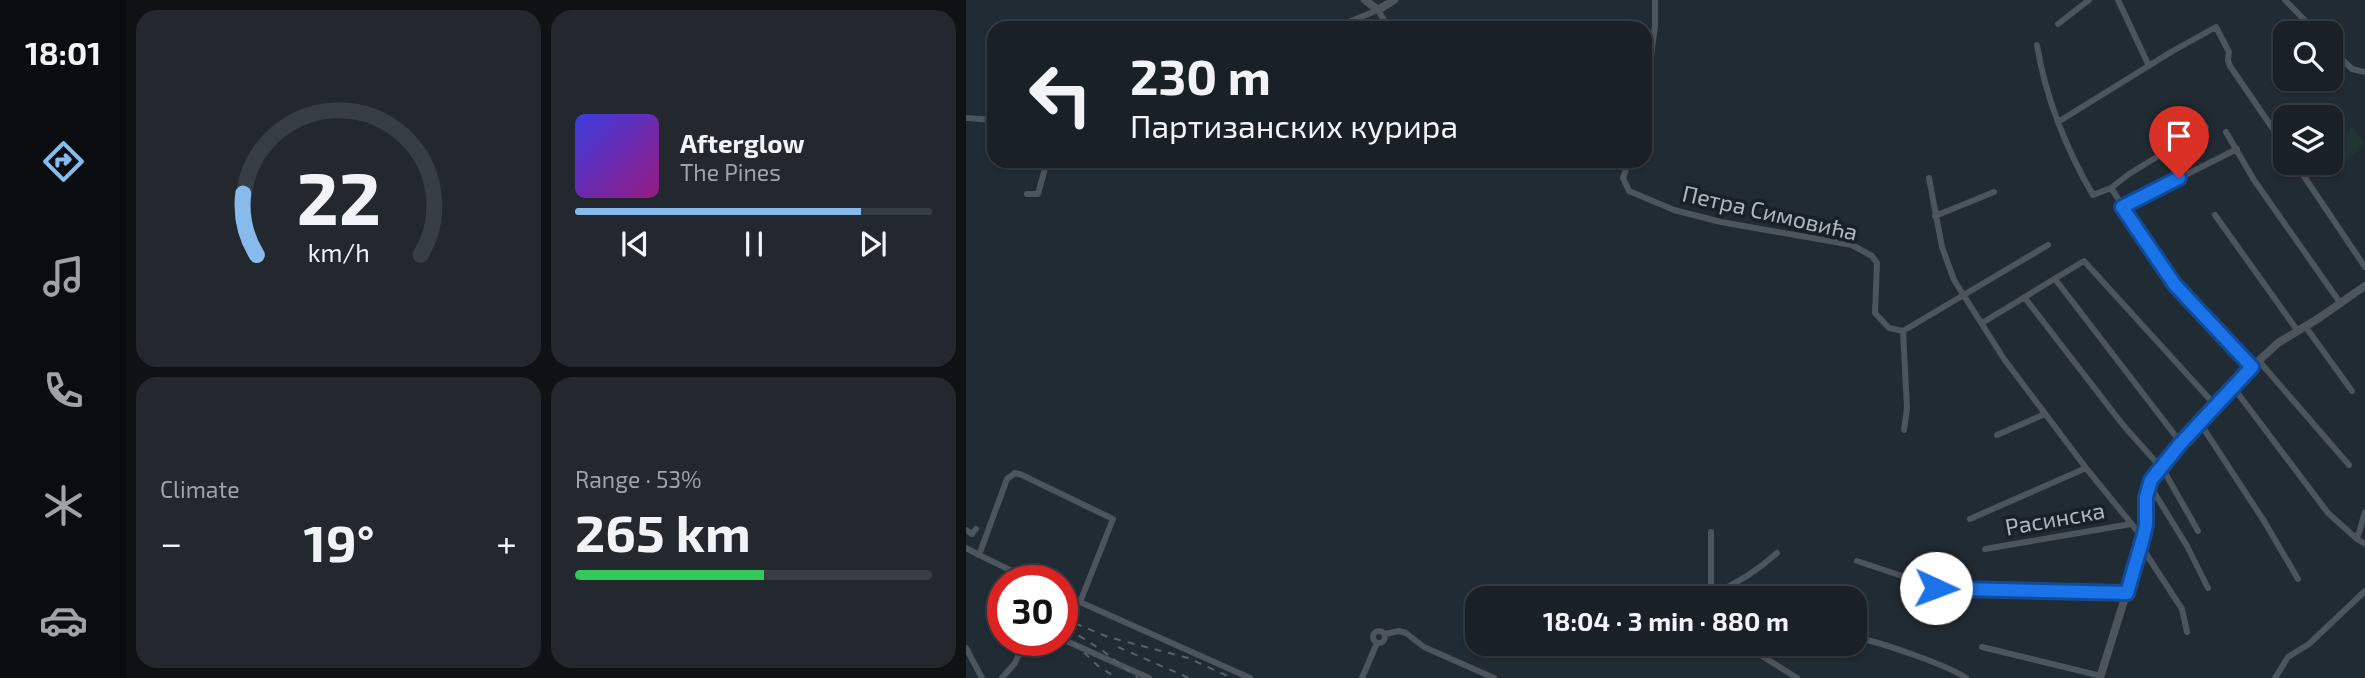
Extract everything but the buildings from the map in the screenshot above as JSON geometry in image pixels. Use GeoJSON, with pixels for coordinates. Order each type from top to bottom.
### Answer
{"type":"FeatureCollection","features":[{"type":"Feature","properties":{"kind":"street"},"geometry":{"type":"LineString","coordinates":[[1365,0],[1378,10],[1384,21]]}},
{"type":"Feature","properties":{"kind":"street"},"geometry":{"type":"LineString","coordinates":[[1351,21],[1394,0]]}},
{"type":"Feature","properties":{"kind":"street"},"geometry":{"type":"LineString","coordinates":[[1652,48],[1655,0]]}},
{"type":"Feature","properties":{"kind":"street"},"geometry":{"type":"LineString","coordinates":[[2058,24],[2089,0]]}},
{"type":"Feature","properties":{"kind":"street"},"geometry":{"type":"LineString","coordinates":[[2118,0],[2149,66]]}},
{"type":"Feature","properties":{"kind":"street"},"geometry":{"type":"LineString","coordinates":[[2285,0],[2305,21]]}},
{"type":"Feature","properties":{"kind":"street"},"geometry":{"type":"LineString","coordinates":[[2059,122],[2216,27],[2229,52],[2228,60],[2231,66],[2273,129]]}},
{"type":"Feature","properties":{"kind":"street"},"geometry":{"type":"LineString","coordinates":[[2037,46],[2042,74],[2059,122],[2093,195],[2110,188],[2206,127]]}},
{"type":"Feature","properties":{"kind":"street"},"geometry":{"type":"LineString","coordinates":[[2343,60],[2352,69],[2365,72]]}},
{"type":"Feature","properties":{"kind":"street"},"geometry":{"type":"LineString","coordinates":[[966,118],[987,120]]}},
{"type":"Feature","properties":{"kind":"street"},"geometry":{"type":"LineString","coordinates":[[2225,132],[2254,180],[2342,303]]}},
{"type":"Feature","properties":{"kind":"street"},"geometry":{"type":"LineString","coordinates":[[2122,207],[2237,149]]}},
{"type":"Feature","properties":{"kind":"street"},"geometry":{"type":"LineString","coordinates":[[1027,194],[1038,194],[1045,168]]}},
{"type":"Feature","properties":{"kind":"street","name":"Петра Симовића"},"geometry":{"type":"LineString","coordinates":[[1627,168],[1623,178],[1629,191],[1674,210],[1721,222],[1852,245],[1872,256],[1877,263],[1875,313],[1889,328],[1903,331]]}},
{"type":"Feature","properties":{"kind":"street"},"geometry":{"type":"LineString","coordinates":[[2303,175],[2365,267]]}},
{"type":"Feature","properties":{"kind":"street"},"geometry":{"type":"LineString","coordinates":[[1929,178],[1942,247],[1954,280],[2004,359],[2131,524],[2182,609],[2187,632]]}},
{"type":"Feature","properties":{"kind":"street"},"geometry":{"type":"LineString","coordinates":[[2110,188],[2175,285],[2255,364],[2349,465]]}},
{"type":"Feature","properties":{"kind":"street"},"geometry":{"type":"LineString","coordinates":[[1935,216],[1994,192]]}},
{"type":"Feature","properties":{"kind":"street"},"geometry":{"type":"LineString","coordinates":[[2215,215],[2351,391]]}},
{"type":"Feature","properties":{"kind":"street"},"geometry":{"type":"LineString","coordinates":[[1904,430],[1907,408],[1903,331],[2048,245]]}},
{"type":"Feature","properties":{"kind":"street"},"geometry":{"type":"LineString","coordinates":[[1982,323],[2084,261],[2216,405]]}},
{"type":"Feature","properties":{"kind":"street"},"geometry":{"type":"LineString","coordinates":[[2055,279],[2181,443]]}},
{"type":"Feature","properties":{"kind":"street"},"geometry":{"type":"LineString","coordinates":[[1982,647],[2100,677],[2142,542],[2146,525],[2146,497],[2160,468],[2216,405],[2278,343],[2365,286]]}},
{"type":"Feature","properties":{"kind":"street"},"geometry":{"type":"LineString","coordinates":[[2025,298],[2123,425],[2164,471],[2198,531]]}},
{"type":"Feature","properties":{"kind":"street"},"geometry":{"type":"LineString","coordinates":[[2233,387],[2328,513],[2365,544]]}},
{"type":"Feature","properties":{"kind":"street"},"geometry":{"type":"LineString","coordinates":[[1997,435],[2045,414]]}},
{"type":"Feature","properties":{"kind":"street"},"geometry":{"type":"LineString","coordinates":[[2200,423],[2298,579]]}},
{"type":"Feature","properties":{"kind":"street"},"geometry":{"type":"LineString","coordinates":[[1970,519],[2086,468]]}},
{"type":"Feature","properties":{"kind":"street"},"geometry":{"type":"LineString","coordinates":[[979,555],[1007,478],[1015,473],[1022,475],[1113,519],[1080,602],[1250,678]]}},
{"type":"Feature","properties":{"kind":"street"},"geometry":{"type":"LineString","coordinates":[[2150,484],[2182,536],[2208,588]]}},
{"type":"Feature","properties":{"kind":"street"},"geometry":{"type":"LineString","coordinates":[[2357,539],[2365,512]]}},
{"type":"Feature","properties":{"kind":"street","name":"Расинска"},"geometry":{"type":"LineString","coordinates":[[1985,549],[2131,524]]}},
{"type":"Feature","properties":{"kind":"street"},"geometry":{"type":"LineString","coordinates":[[1711,532],[1712,586]]}},
{"type":"Feature","properties":{"kind":"street"},"geometry":{"type":"LineString","coordinates":[[966,548],[999,565]]}},
{"type":"Feature","properties":{"kind":"street"},"geometry":{"type":"LineString","coordinates":[[1730,586],[1759,569],[1777,553]]}},
{"type":"Feature","properties":{"kind":"street"},"geometry":{"type":"LineString","coordinates":[[1857,561],[1953,593],[1961,589],[2127,593]]}},
{"type":"Feature","properties":{"kind":"street"},"geometry":{"type":"LineString","coordinates":[[2275,678],[2288,657],[2309,644],[2365,591]]}},
{"type":"Feature","properties":{"kind":"street"},"geometry":{"type":"LineString","coordinates":[[1362,678],[1377,643],[1384,640],[1385,634],[1399,631],[1424,647],[1494,678]]}},
{"type":"Feature","properties":{"kind":"street"},"geometry":{"type":"LineString","coordinates":[[1867,641],[1936,664],[1966,678]]}},
{"type":"Feature","properties":{"kind":"street"},"geometry":{"type":"LineString","coordinates":[[1078,646],[1149,678]]}},
{"type":"Feature","properties":{"kind":"street"},"geometry":{"type":"LineString","coordinates":[[966,648],[982,678]]}},
{"type":"Feature","properties":{"kind":"street"},"geometry":{"type":"LineString","coordinates":[[1002,678],[1018,656]]}},
{"type":"Feature","properties":{"kind":"street"},"geometry":{"type":"LineString","coordinates":[[1762,656],[1797,678]]}},
{"type":"Feature","properties":{"kind":"shaded area"},"geometry":{"type":"Polygon","coordinates":[[[2352,127],[2365,142],[2343,164],[2343,136],[2352,127]]]}},
{"type":"Feature","properties":{"kind":"railway"},"geometry":{"type":"LineString","coordinates":[[1078,625],[1108,637],[1188,658],[1232,678]]}},
{"type":"Feature","properties":{"kind":"railway"},"geometry":{"type":"LineString","coordinates":[[1078,635],[1138,678]]}},
{"type":"Feature","properties":{"kind":"railway"},"geometry":{"type":"LineString","coordinates":[[1078,647],[1098,666],[1117,678]]}},
{"type":"Feature","properties":{"kind":"railway"},"geometry":{"type":"LineString","coordinates":[[1118,647],[1189,678]]}},
{"type":"Feature","properties":{"kind":"route"},"geometry":{"type":"LineString","coordinates":[[1936,588],[1953,593],[1961,589],[2127,593],[2146,525],[2146,497],[2151,480],[2181,443],[2252,367],[2175,285],[2122,207],[2179,178]]}}]}
